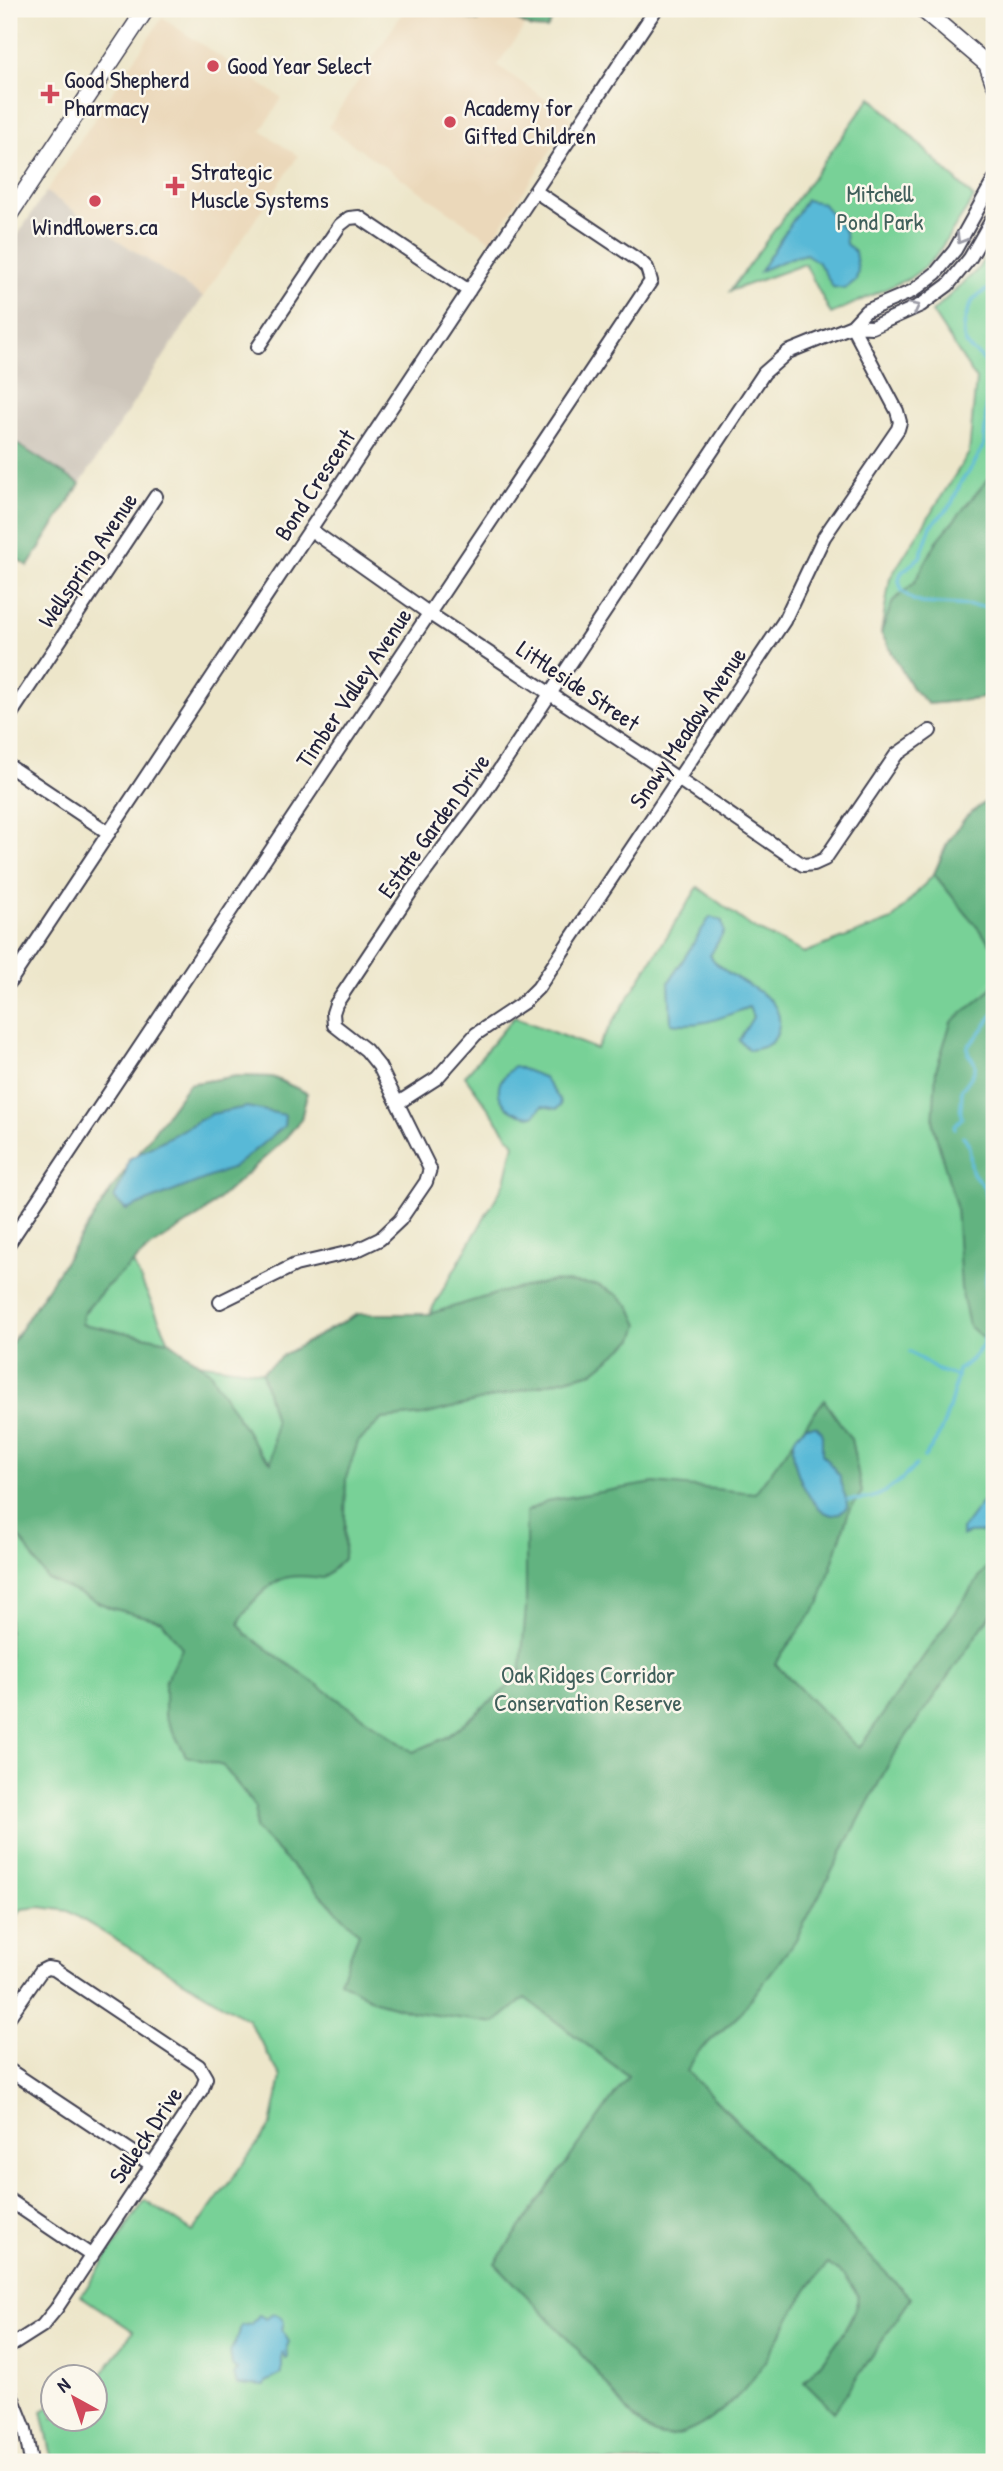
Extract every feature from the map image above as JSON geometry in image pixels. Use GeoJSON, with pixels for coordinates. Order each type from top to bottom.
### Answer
{"type":"FeatureCollection","features":[{"type":"Feature","properties":{"kind":"main road"},"geometry":{"type":"LineString","coordinates":[[9,215],[146,9]]}},
{"type":"Feature","properties":{"kind":"main road"},"geometry":{"type":"LineString","coordinates":[[922,9],[991,64],[994,83]]}},
{"type":"Feature","properties":{"kind":"street","name":"Bond Crescent"},"geometry":{"type":"LineString","coordinates":[[9,983],[656,9]]}},
{"type":"Feature","properties":{"kind":"street","name":"Estate Garden Drive"},"geometry":{"type":"LineString","coordinates":[[220,1302],[295,1265],[367,1246],[389,1232],[400,1220],[426,1182],[430,1169],[374,1058],[334,1025],[334,1007],[414,887],[482,796],[764,373],[788,352],[852,326],[866,311],[913,291],[936,273],[955,250],[994,180]]}},
{"type":"Feature","properties":{"kind":"street","name":"Timber Valley Avenue"},"geometry":{"type":"LineString","coordinates":[[9,1243],[651,281],[642,262],[535,191]]}},
{"type":"Feature","properties":{"kind":"street","name":"Estate Garden Drive"},"geometry":{"type":"LineString","coordinates":[[852,326],[872,327],[921,306],[948,285],[970,258],[994,216]]}},
{"type":"Feature","properties":{"kind":"street"},"geometry":{"type":"LineString","coordinates":[[258,347],[340,225],[349,218],[359,218],[469,291]]}},
{"type":"Feature","properties":{"kind":"street","name":"Snowy Meadow Avenue"},"geometry":{"type":"LineString","coordinates":[[398,1103],[437,1078],[476,1034],[524,1002],[538,988],[784,621],[824,537],[900,426],[897,411],[852,326]]}},
{"type":"Feature","properties":{"kind":"street","name":"Wellspring Avenue"},"geometry":{"type":"LineString","coordinates":[[9,717],[156,496]]}},
{"type":"Feature","properties":{"kind":"street","name":"Littleside Street"},"geometry":{"type":"LineString","coordinates":[[311,530],[430,614],[803,865],[825,859],[896,755],[930,731]]}},
{"type":"Feature","properties":{"kind":"street"},"geometry":{"type":"LineString","coordinates":[[9,766],[109,833]]}},
{"type":"Feature","properties":{"kind":"street","name":"Selleck Drive"},"geometry":{"type":"LineString","coordinates":[[9,2017],[41,1971],[54,1969],[200,2066],[206,2078],[202,2089],[56,2309],[42,2326],[9,2347]]}},
{"type":"Feature","properties":{"kind":"street"},"geometry":{"type":"LineString","coordinates":[[9,2070],[152,2165]]}},
{"type":"Feature","properties":{"kind":"street"},"geometry":{"type":"LineString","coordinates":[[9,2200],[92,2256]]}},
{"type":"Feature","properties":{"kind":"street"},"geometry":{"type":"LineString","coordinates":[[9,2389],[25,2429],[31,2462]]}},
{"type":"Feature","properties":{"kind":"shaded area","name":"Academy for Gifted Children"},"geometry":{"type":"Polygon","coordinates":[[[405,9],[433,9],[478,21],[486,9],[496,9],[526,25],[497,65],[572,118],[491,241],[328,127],[405,9]]]}},
{"type":"Feature","properties":{"kind":"shaded area"},"geometry":{"type":"Polygon","coordinates":[[[162,18],[282,98],[261,131],[298,156],[203,297],[46,192],[162,18]]]}},
{"type":"Feature","properties":{"kind":"shaded area"},"geometry":{"type":"Polygon","coordinates":[[[46,192],[203,297],[80,484],[9,439],[9,248],[46,192]]]}},
{"type":"Feature","properties":{"kind":"green space"},"geometry":{"type":"Polygon","coordinates":[[[433,9],[486,9],[478,21],[433,9]]]}},
{"type":"Feature","properties":{"kind":"green space"},"geometry":{"type":"Polygon","coordinates":[[[496,9],[558,9],[547,29],[532,28],[496,9]]]}},
{"type":"Feature","properties":{"kind":"green space","name":"Mitchell Pond Park"},"geometry":{"type":"Polygon","coordinates":[[[871,97],[974,198],[935,257],[910,278],[831,314],[805,264],[730,291],[871,97]]]}},
{"type":"Feature","properties":{"kind":"green space"},"geometry":{"type":"Polygon","coordinates":[[[994,243],[994,693],[977,699],[928,704],[912,688],[881,633],[890,578],[969,453],[976,379],[932,312],[977,270],[994,243]]]}},
{"type":"Feature","properties":{"kind":"green space"},"geometry":{"type":"Polygon","coordinates":[[[9,439],[80,484],[28,566],[9,554],[9,439]]]}},
{"type":"Feature","properties":{"kind":"green space"},"geometry":{"type":"Polygon","coordinates":[[[994,469],[994,693],[977,699],[928,704],[912,688],[881,633],[893,601],[914,583],[937,541],[994,469]]]}},
{"type":"Feature","properties":{"kind":"green space","name":"Oak Ridges Corridor Conservation Reserve"},"geometry":{"type":"Polygon","coordinates":[[[994,795],[994,2462],[53,2462],[47,2432],[108,2432],[108,2366],[133,2331],[81,2296],[145,2200],[193,2232],[271,2125],[281,2077],[248,2020],[68,1911],[41,1907],[22,1909],[9,1924],[9,1347],[114,1186],[189,1084],[237,1076],[272,1077],[307,1093],[301,1119],[283,1141],[202,1214],[148,1249],[133,1263],[169,1341],[198,1363],[262,1372],[285,1354],[358,1314],[429,1314],[505,1182],[514,1144],[465,1076],[514,1017],[596,1049],[698,887],[753,928],[804,953],[892,920],[934,874],[948,842],[966,817],[994,795]]]}},
{"type":"Feature","properties":{"kind":"green space"},"geometry":{"type":"Polygon","coordinates":[[[994,795],[994,948],[934,874],[948,842],[966,817],[994,795]]]}},
{"type":"Feature","properties":{"kind":"green space"},"geometry":{"type":"Polygon","coordinates":[[[994,983],[992,1346],[969,1326],[961,1288],[956,1206],[933,1125],[936,1070],[951,1022],[987,993],[994,983]]]}},
{"type":"Feature","properties":{"kind":"green space"},"geometry":{"type":"Polygon","coordinates":[[[237,1076],[272,1077],[307,1093],[301,1119],[283,1141],[202,1214],[148,1249],[105,1288],[83,1314],[82,1324],[169,1341],[209,1371],[260,1453],[271,1462],[275,1422],[262,1372],[285,1354],[358,1314],[429,1314],[502,1292],[553,1281],[598,1285],[616,1294],[630,1306],[639,1325],[634,1339],[593,1372],[424,1415],[382,1419],[358,1442],[346,1478],[344,1559],[323,1578],[294,1576],[275,1583],[260,1595],[242,1617],[239,1624],[247,1635],[413,1752],[447,1737],[520,1677],[526,1608],[526,1512],[546,1501],[654,1483],[755,1493],[824,1400],[851,1439],[862,1492],[849,1511],[820,1602],[775,1664],[859,1748],[994,1557],[994,1610],[894,1754],[795,1941],[738,2016],[698,2052],[687,2071],[911,2298],[834,2412],[804,2382],[845,2330],[856,2307],[858,2296],[845,2276],[828,2264],[797,2306],[752,2380],[734,2400],[709,2420],[681,2434],[667,2436],[646,2429],[628,2412],[587,2360],[495,2263],[628,2076],[525,1998],[495,2023],[414,2012],[375,2001],[340,1981],[359,1933],[255,1829],[256,1807],[223,1766],[186,1756],[165,1716],[165,1682],[182,1648],[162,1621],[111,1608],[47,1579],[9,1521],[9,1347],[114,1186],[189,1084],[237,1076]]]}},
{"type":"Feature","properties":{"kind":"water"},"geometry":{"type":"Polygon","coordinates":[[[806,200],[822,203],[845,232],[846,244],[855,252],[858,271],[856,280],[845,289],[833,287],[819,263],[806,254],[760,271],[806,200]]]}},
{"type":"Feature","properties":{"kind":"water"},"geometry":{"type":"Polygon","coordinates":[[[710,917],[722,921],[724,932],[710,955],[728,973],[765,996],[774,1005],[779,1016],[776,1035],[764,1047],[749,1050],[739,1040],[753,1017],[749,1007],[702,1023],[671,1023],[669,982],[710,917]]]}},
{"type":"Feature","properties":{"kind":"water"},"geometry":{"type":"Polygon","coordinates":[[[514,1066],[543,1077],[561,1105],[557,1109],[542,1106],[534,1116],[521,1114],[503,1103],[500,1083],[514,1066]]]}},
{"type":"Feature","properties":{"kind":"water"},"geometry":{"type":"Polygon","coordinates":[[[247,1107],[285,1115],[284,1126],[233,1168],[126,1210],[114,1198],[124,1178],[129,1159],[211,1114],[247,1107]]]}},
{"type":"Feature","properties":{"kind":"water"},"geometry":{"type":"Polygon","coordinates":[[[807,1426],[816,1426],[822,1432],[822,1454],[840,1476],[847,1507],[837,1514],[824,1512],[816,1505],[808,1495],[797,1470],[793,1447],[795,1438],[807,1426]]]}},
{"type":"Feature","properties":{"kind":"water"},"geometry":{"type":"Polygon","coordinates":[[[994,1486],[994,1532],[969,1533],[962,1536],[962,1529],[994,1486]]]}},
{"type":"Feature","properties":{"kind":"water"},"geometry":{"type":"Polygon","coordinates":[[[273,2314],[284,2321],[282,2330],[289,2342],[288,2357],[286,2359],[283,2353],[282,2355],[282,2374],[266,2382],[265,2386],[237,2384],[234,2375],[237,2370],[232,2365],[230,2352],[241,2326],[252,2324],[259,2315],[266,2319],[273,2314]]]}},
{"type":"Feature","properties":{"kind":"waterway"},"geometry":{"type":"LineString","coordinates":[[994,286],[972,302],[964,331],[967,346],[984,360],[989,371],[984,445],[961,482],[951,505],[931,526],[920,557],[901,573],[899,581],[902,591],[922,603],[994,607]]}},
{"type":"Feature","properties":{"kind":"waterway"},"geometry":{"type":"LineString","coordinates":[[955,1129],[954,1126],[962,1118],[961,1090],[975,1067],[968,1054],[968,1046],[994,1014]]}},
{"type":"Feature","properties":{"kind":"waterway"},"geometry":{"type":"LineString","coordinates":[[963,1136],[968,1144],[973,1173],[984,1187],[994,1242]]}},
{"type":"Feature","properties":{"kind":"waterway"},"geometry":{"type":"LineString","coordinates":[[924,1457],[942,1428],[958,1370],[982,1346],[992,1306],[990,1291],[986,1286],[987,1274],[994,1256]]}},
{"type":"Feature","properties":{"kind":"waterway"},"geometry":{"type":"LineString","coordinates":[[910,1352],[939,1371],[957,1376]]}},
{"type":"Feature","properties":{"kind":"waterway"},"geometry":{"type":"LineString","coordinates":[[848,1500],[879,1495],[900,1481],[916,1465]]}},
{"type":"Feature","properties":{"kind":"place","name":"Good Year Select"},"geometry":{"type":"Point","coordinates":[213,66]}},
{"type":"Feature","properties":{"kind":"place","name":"Good Shepherd Pharmacy"},"geometry":{"type":"Point","coordinates":[50,94]}},
{"type":"Feature","properties":{"kind":"place","name":"Academy for Gifted Children"},"geometry":{"type":"Point","coordinates":[450,122]}},
{"type":"Feature","properties":{"kind":"place","name":"Strategic Muscle Systems"},"geometry":{"type":"Point","coordinates":[175,186]}},
{"type":"Feature","properties":{"kind":"place","name":"Windflowers.ca"},"geometry":{"type":"Point","coordinates":[95,201]}}]}
